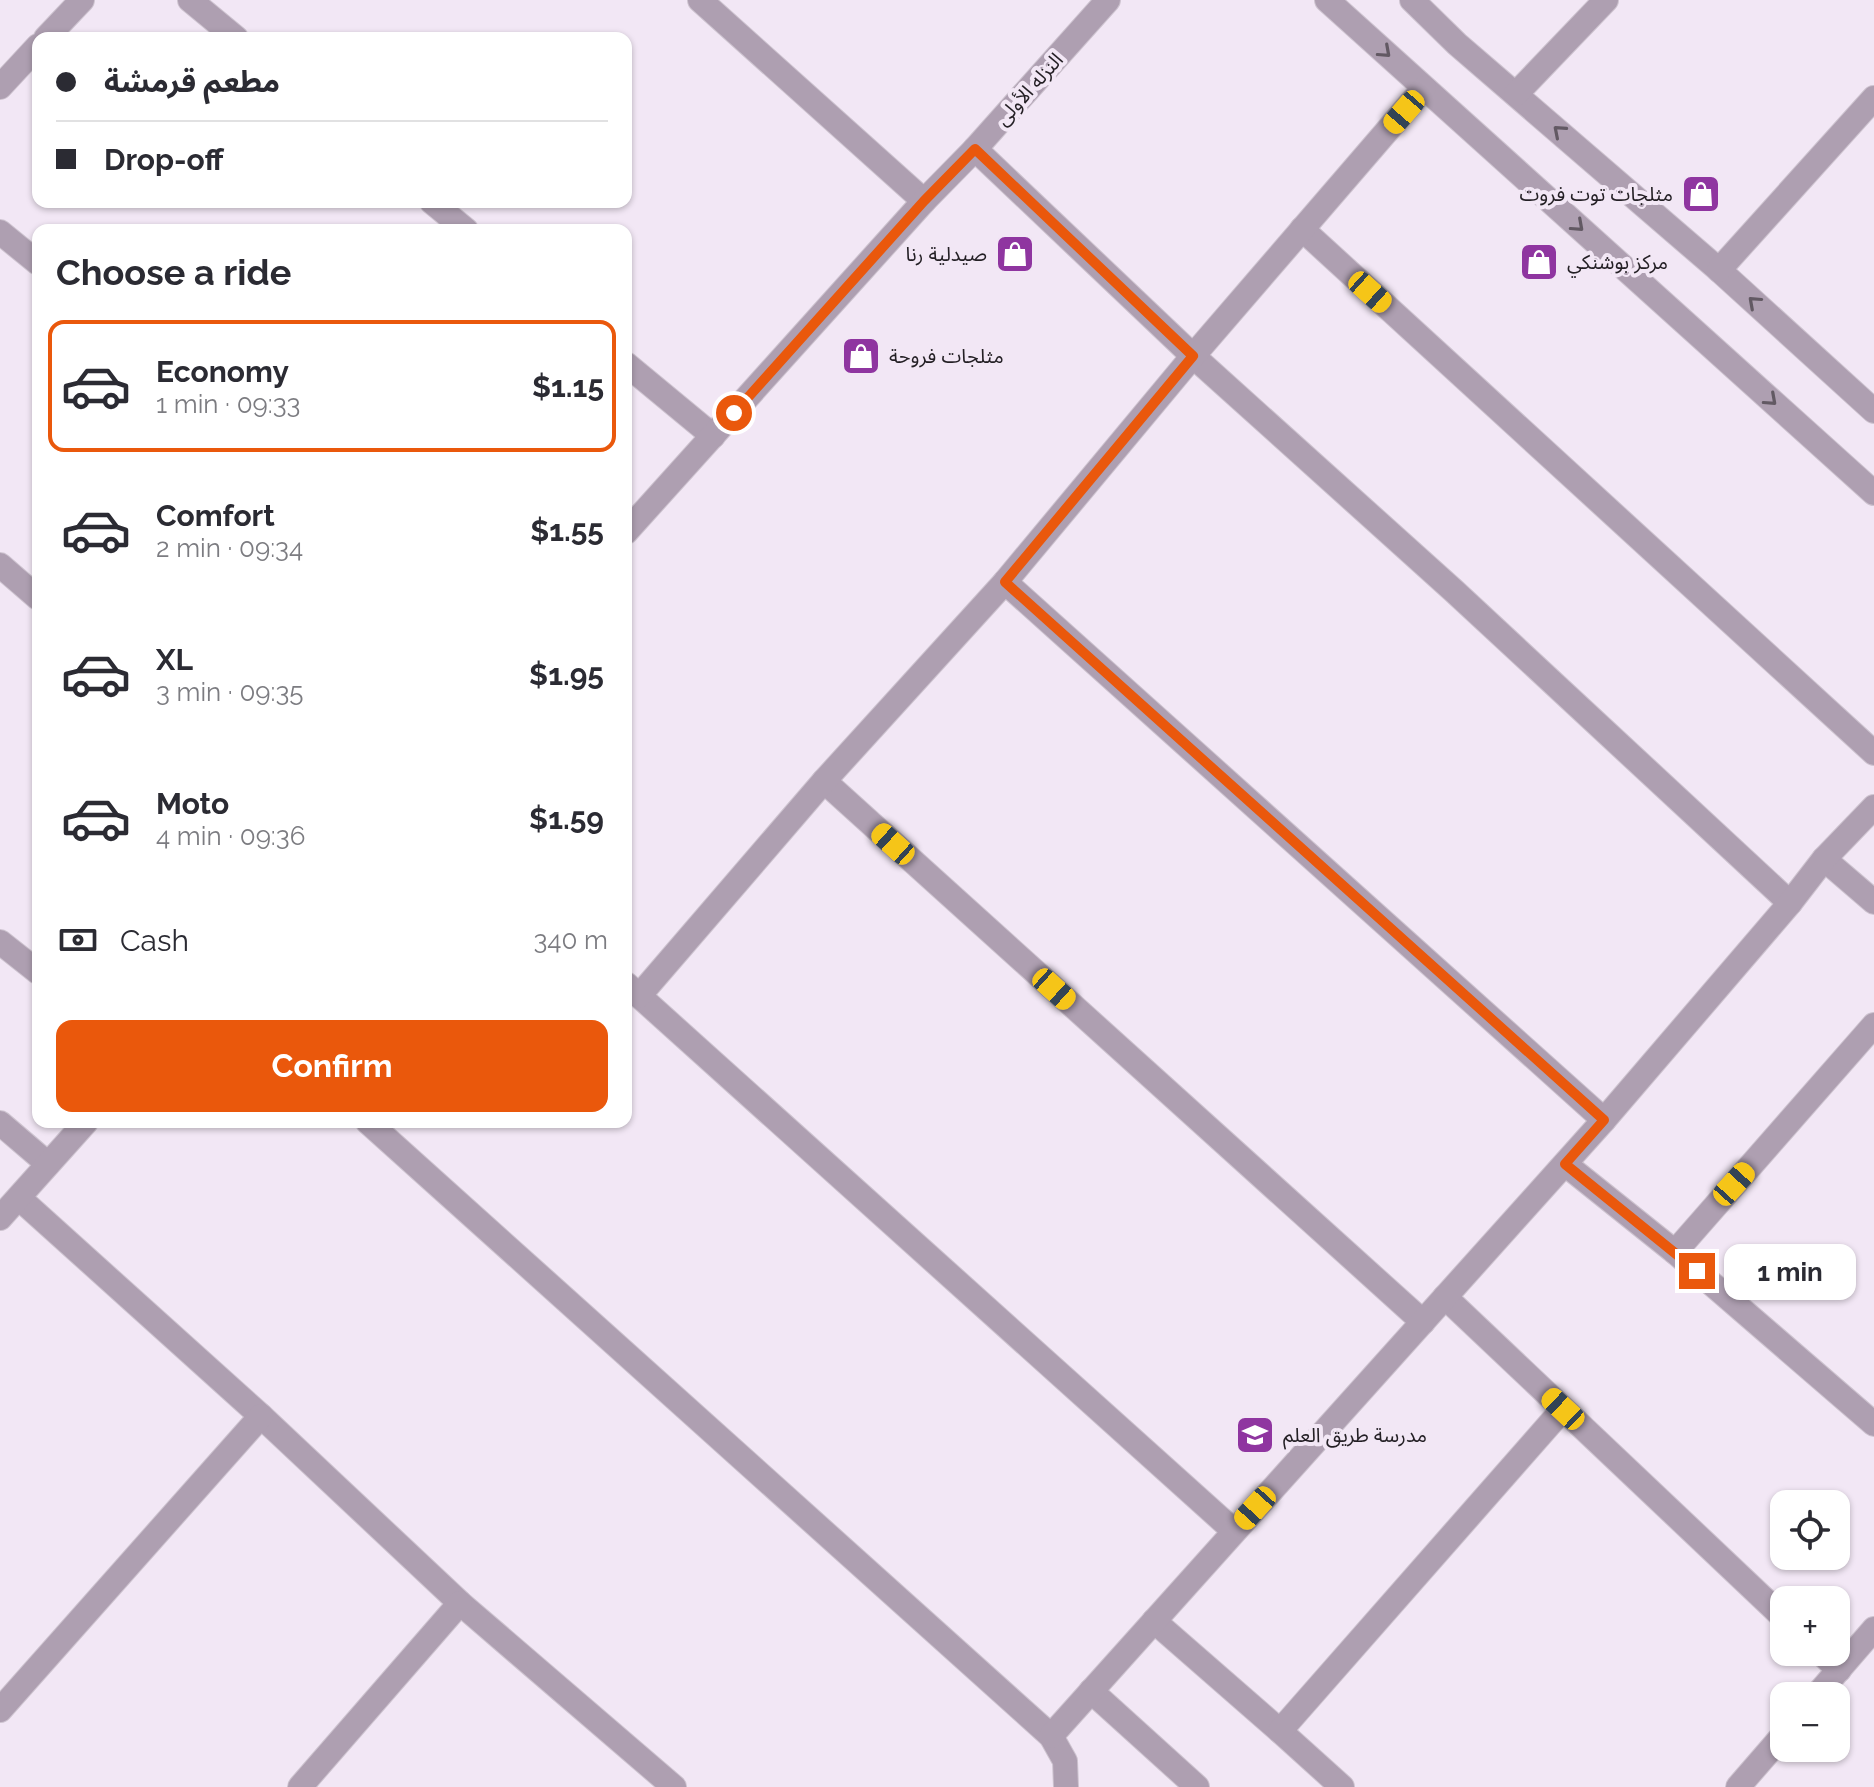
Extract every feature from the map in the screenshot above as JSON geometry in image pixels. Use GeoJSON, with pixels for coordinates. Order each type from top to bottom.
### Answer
{"type":"FeatureCollection","features":[{"type":"Feature","properties":{"kind":"street"},"geometry":{"type":"LineString","coordinates":[[52,32],[82,0]]}},
{"type":"Feature","properties":{"kind":"street"},"geometry":{"type":"LineString","coordinates":[[190,0],[229,32]]}},
{"type":"Feature","properties":{"kind":"street"},"geometry":{"type":"LineString","coordinates":[[700,0],[924,201]]}},
{"type":"Feature","properties":{"kind":"street","name":"النزله الأولى"},"geometry":{"type":"LineString","coordinates":[[632,525],[1108,0]]}},
{"type":"Feature","properties":{"kind":"street"},"geometry":{"type":"LineString","coordinates":[[1327,0],[1874,493]]}},
{"type":"Feature","properties":{"kind":"street"},"geometry":{"type":"LineString","coordinates":[[1412,0],[1457,44],[1719,270],[1874,411]]}},
{"type":"Feature","properties":{"kind":"street"},"geometry":{"type":"LineString","coordinates":[[1516,94],[1606,0]]}},
{"type":"Feature","properties":{"kind":"street"},"geometry":{"type":"LineString","coordinates":[[0,87],[32,52]]}},
{"type":"Feature","properties":{"kind":"street"},"geometry":{"type":"LineString","coordinates":[[1234,1531],[633,990],[1005,582],[1193,356],[1424,88]]}},
{"type":"Feature","properties":{"kind":"street"},"geometry":{"type":"LineString","coordinates":[[1719,270],[1874,98]]}},
{"type":"Feature","properties":{"kind":"street"},"geometry":{"type":"LineString","coordinates":[[975,149],[1193,356],[1465,601],[1790,903]]}},
{"type":"Feature","properties":{"kind":"street"},"geometry":{"type":"LineString","coordinates":[[439,208],[459,224]]}},
{"type":"Feature","properties":{"kind":"street"},"geometry":{"type":"LineString","coordinates":[[1302,229],[1874,753]]}},
{"type":"Feature","properties":{"kind":"street"},"geometry":{"type":"LineString","coordinates":[[0,232],[32,258]]}},
{"type":"Feature","properties":{"kind":"street"},"geometry":{"type":"LineString","coordinates":[[632,369],[713,436]]}},
{"type":"Feature","properties":{"kind":"street"},"geometry":{"type":"LineString","coordinates":[[0,565],[32,593]]}},
{"type":"Feature","properties":{"kind":"street"},"geometry":{"type":"LineString","coordinates":[[1005,582],[1604,1120]]}},
{"type":"Feature","properties":{"kind":"street"},"geometry":{"type":"LineString","coordinates":[[824,781],[1423,1322]]}},
{"type":"Feature","properties":{"kind":"street"},"geometry":{"type":"LineString","coordinates":[[1051,1736],[1604,1120],[1824,859],[1874,807]]}},
{"type":"Feature","properties":{"kind":"street"},"geometry":{"type":"LineString","coordinates":[[1824,859],[1874,902]]}},
{"type":"Feature","properties":{"kind":"street"},"geometry":{"type":"LineString","coordinates":[[0,942],[32,967]]}},
{"type":"Feature","properties":{"kind":"street"},"geometry":{"type":"LineString","coordinates":[[1675,1252],[1874,1025]]}},
{"type":"Feature","properties":{"kind":"street"},"geometry":{"type":"LineString","coordinates":[[0,1123],[48,1164]]}},
{"type":"Feature","properties":{"kind":"street"},"geometry":{"type":"LineString","coordinates":[[0,1218],[81,1128]]}},
{"type":"Feature","properties":{"kind":"street"},"geometry":{"type":"LineString","coordinates":[[375,1128],[1051,1736],[1065,1761],[1066,1787]]}},
{"type":"Feature","properties":{"kind":"street"},"geometry":{"type":"LineString","coordinates":[[1565,1164],[1675,1252],[1874,1424]]}},
{"type":"Feature","properties":{"kind":"street"},"geometry":{"type":"LineString","coordinates":[[19,1198],[261,1416],[460,1603],[674,1787]]}},
{"type":"Feature","properties":{"kind":"street"},"geometry":{"type":"LineString","coordinates":[[1445,1297],[1770,1605]]}},
{"type":"Feature","properties":{"kind":"street"},"geometry":{"type":"LineString","coordinates":[[1280,1731],[1563,1409]]}},
{"type":"Feature","properties":{"kind":"street"},"geometry":{"type":"LineString","coordinates":[[0,1710],[261,1416]]}},
{"type":"Feature","properties":{"kind":"street"},"geometry":{"type":"LineString","coordinates":[[300,1787],[460,1603]]}},
{"type":"Feature","properties":{"kind":"street"},"geometry":{"type":"LineString","coordinates":[[1154,1621],[1342,1787]]}},
{"type":"Feature","properties":{"kind":"street"},"geometry":{"type":"LineString","coordinates":[[1828,1682],[1874,1629]]}},
{"type":"Feature","properties":{"kind":"street"},"geometry":{"type":"LineString","coordinates":[[1835,1666],[1839,1670]]}},
{"type":"Feature","properties":{"kind":"street"},"geometry":{"type":"LineString","coordinates":[[1091,1691],[1197,1787]]}},
{"type":"Feature","properties":{"kind":"street"},"geometry":{"type":"LineString","coordinates":[[1738,1787],[1770,1750]]}},
{"type":"Feature","properties":{"kind":"place","name":"مثلجات توت فروت"},"geometry":{"type":"Point","coordinates":[1701,194]}},
{"type":"Feature","properties":{"kind":"place","name":"صيدلية رنا"},"geometry":{"type":"Point","coordinates":[1015,254]}},
{"type":"Feature","properties":{"kind":"place","name":"مركز بوشنكي"},"geometry":{"type":"Point","coordinates":[1539,262]}},
{"type":"Feature","properties":{"kind":"place","name":"مثلجات فروحة"},"geometry":{"type":"Point","coordinates":[861,356]}},
{"type":"Feature","properties":{"kind":"place","name":"مدرسة طريق العلم"},"geometry":{"type":"Point","coordinates":[1255,1435]}},
{"type":"Feature","properties":{"kind":"route"},"geometry":{"type":"LineString","coordinates":[[734,413],[924,201],[975,149],[1193,356],[1005,582],[1604,1120],[1565,1164],[1697,1271]]}}]}
